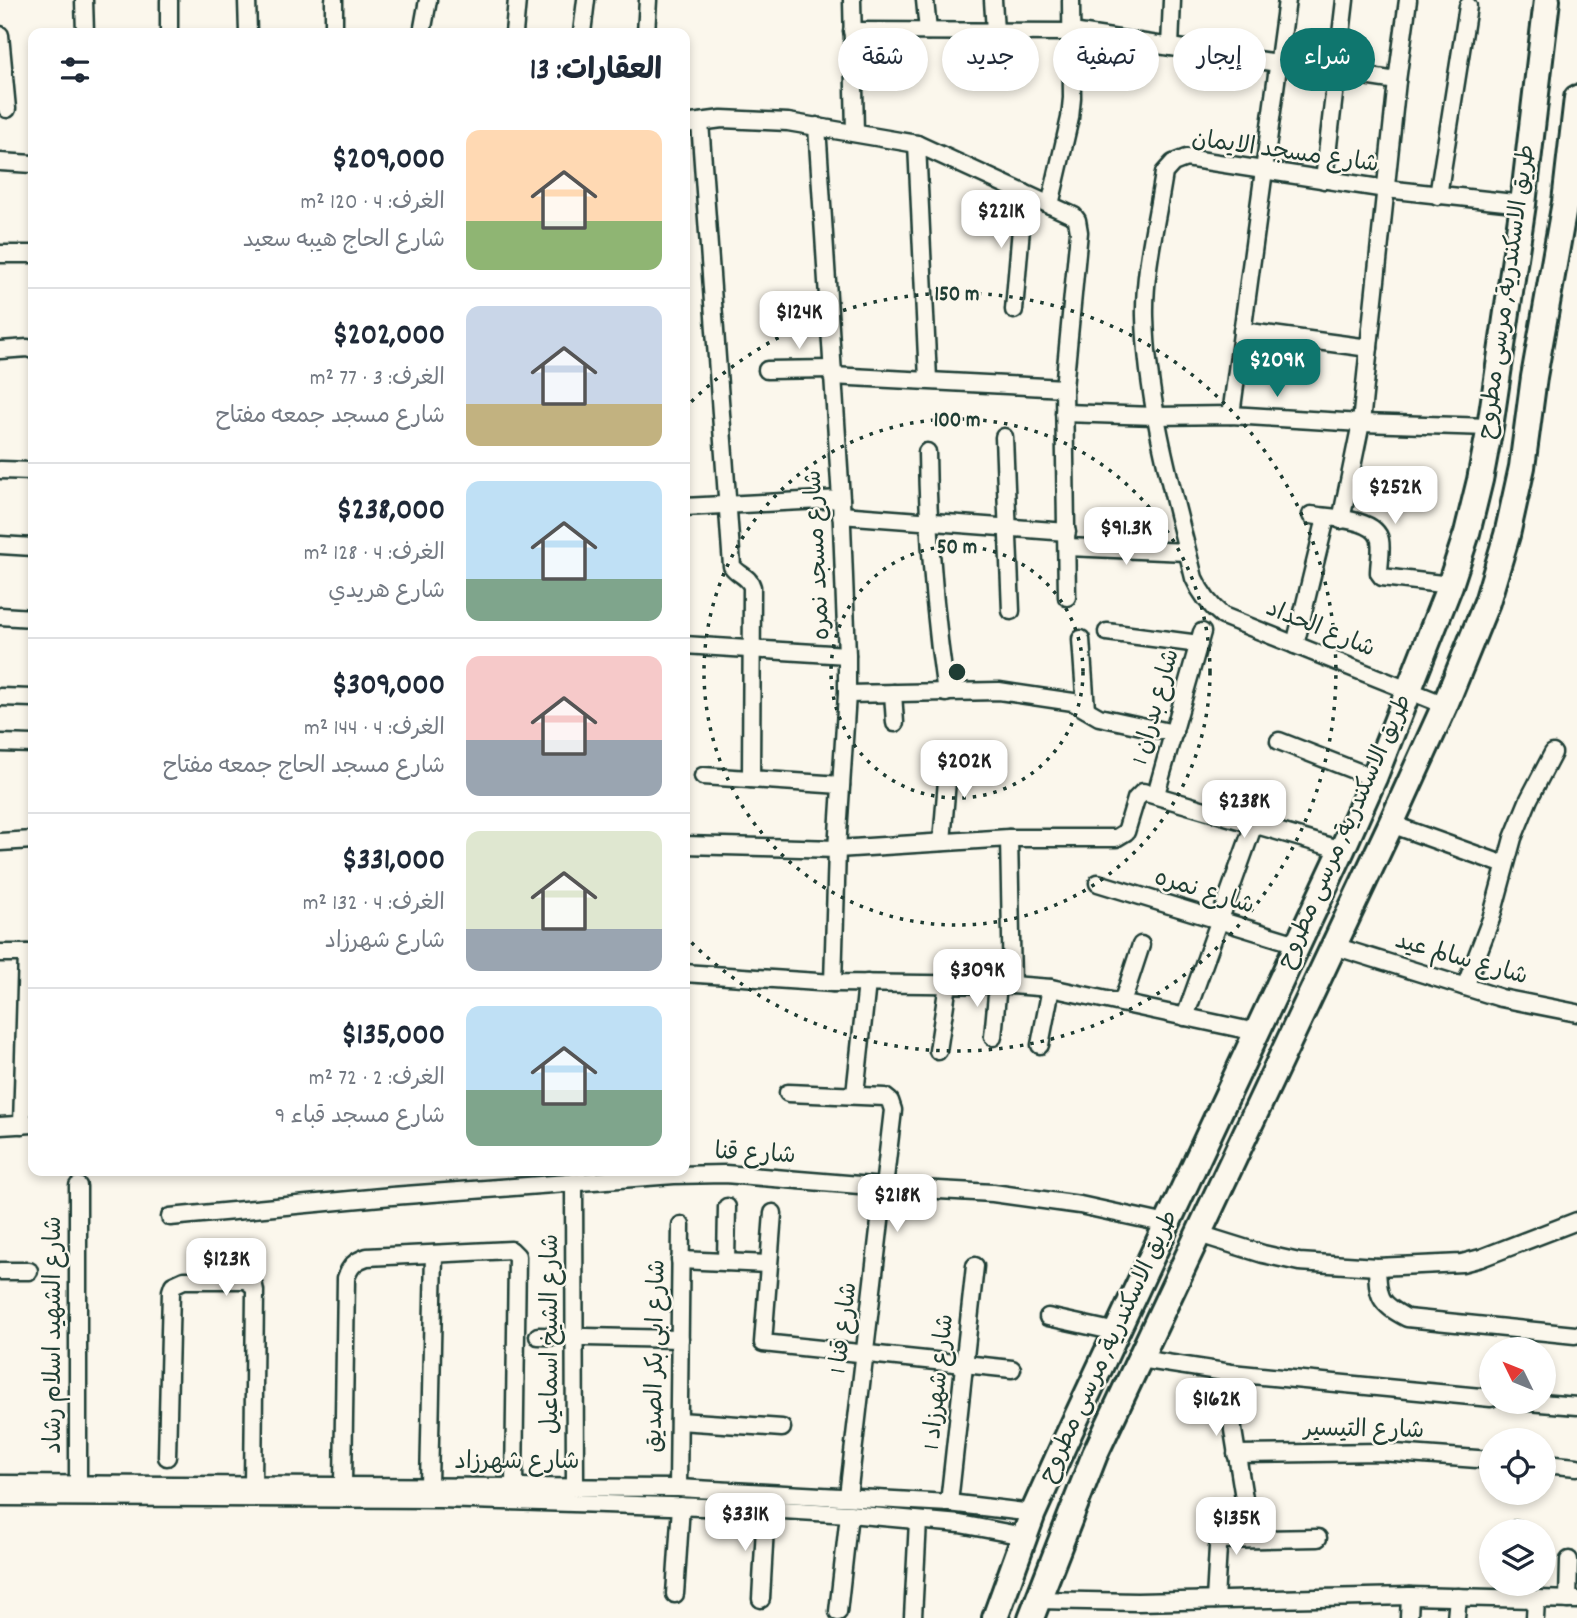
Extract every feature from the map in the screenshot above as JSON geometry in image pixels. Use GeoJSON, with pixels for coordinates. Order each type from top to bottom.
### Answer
{"type":"FeatureCollection","features":[{"type":"Feature","properties":{"kind":"main road","name":"طريق الاسكندرية, مرسى مطروح"},"geometry":{"type":"LineString","coordinates":[[995,1618],[1029,1525],[1374,778],[1450,585],[1467,533],[1490,427],[1523,204],[1547,0]]}},
{"type":"Feature","properties":{"kind":"main road","name":"طريق الاسكندرية, مرسى مطروح"},"geometry":{"type":"LineString","coordinates":[[1034,1609],[1096,1454],[1391,824],[1445,705],[1487,602],[1507,535],[1522,467],[1534,377],[1571,203],[1577,98]]}},
{"type":"Feature","properties":{"kind":"street"},"geometry":{"type":"LineString","coordinates":[[84,0],[85,28]]}},
{"type":"Feature","properties":{"kind":"street"},"geometry":{"type":"LineString","coordinates":[[169,0],[169,28]]}},
{"type":"Feature","properties":{"kind":"street"},"geometry":{"type":"LineString","coordinates":[[247,0],[248,28]]}},
{"type":"Feature","properties":{"kind":"street"},"geometry":{"type":"LineString","coordinates":[[334,0],[334,28]]}},
{"type":"Feature","properties":{"kind":"street"},"geometry":{"type":"LineString","coordinates":[[423,28],[428,0]]}},
{"type":"Feature","properties":{"kind":"street"},"geometry":{"type":"LineString","coordinates":[[514,28],[517,0]]}},
{"type":"Feature","properties":{"kind":"street"},"geometry":{"type":"LineString","coordinates":[[583,28],[586,0]]}},
{"type":"Feature","properties":{"kind":"street"},"geometry":{"type":"LineString","coordinates":[[646,28],[648,0]]}},
{"type":"Feature","properties":{"kind":"street"},"geometry":{"type":"LineString","coordinates":[[852,0],[852,28]]}},
{"type":"Feature","properties":{"kind":"street"},"geometry":{"type":"LineString","coordinates":[[925,0],[928,28]]}},
{"type":"Feature","properties":{"kind":"street"},"geometry":{"type":"LineString","coordinates":[[993,0],[995,28]]}},
{"type":"Feature","properties":{"kind":"street"},"geometry":{"type":"LineString","coordinates":[[1071,0],[1072,28]]}},
{"type":"Feature","properties":{"kind":"street"},"geometry":{"type":"LineString","coordinates":[[1170,47],[1172,0]]}},
{"type":"Feature","properties":{"kind":"street"},"geometry":{"type":"LineString","coordinates":[[1231,415],[1287,0]]}},
{"type":"Feature","properties":{"kind":"street"},"geometry":{"type":"LineString","coordinates":[[1341,28],[1345,0]]}},
{"type":"Feature","properties":{"kind":"street"},"geometry":{"type":"LineString","coordinates":[[1294,645],[1326,518],[1361,423],[1408,0]]}},
{"type":"Feature","properties":{"kind":"street"},"geometry":{"type":"LineString","coordinates":[[1438,196],[1468,6]]}},
{"type":"Feature","properties":{"kind":"street"},"geometry":{"type":"LineString","coordinates":[[928,31],[942,31]]}},
{"type":"Feature","properties":{"kind":"street"},"geometry":{"type":"LineString","coordinates":[[0,35],[7,109]]}},
{"type":"Feature","properties":{"kind":"street"},"geometry":{"type":"LineString","coordinates":[[1159,45],[1279,62]]}},
{"type":"Feature","properties":{"kind":"street"},"geometry":{"type":"LineString","coordinates":[[1375,77],[1397,80]]}},
{"type":"Feature","properties":{"kind":"street"},"geometry":{"type":"LineString","coordinates":[[854,91],[855,132]]}},
{"type":"Feature","properties":{"kind":"street"},"geometry":{"type":"LineString","coordinates":[[1050,205],[1070,118],[1071,91]]}},
{"type":"Feature","properties":{"kind":"street"},"geometry":{"type":"LineString","coordinates":[[1324,180],[1334,91]]}},
{"type":"Feature","properties":{"kind":"street"},"geometry":{"type":"LineString","coordinates":[[751,779],[752,587],[750,581],[732,566],[729,504],[692,123],[722,119],[788,122],[917,144],[1074,216],[1079,226],[1064,388],[1067,597]]}},
{"type":"Feature","properties":{"kind":"street","name":"شارع مسجد نمره"},"geometry":{"type":"LineString","coordinates":[[817,126],[841,507],[847,655],[833,983]]}},
{"type":"Feature","properties":{"kind":"street"},"geometry":{"type":"LineString","coordinates":[[917,144],[928,379]]}},
{"type":"Feature","properties":{"kind":"street","name":"شارع مسجد الايمان"},"geometry":{"type":"LineString","coordinates":[[1187,552],[1155,416],[1146,305],[1164,173],[1173,163],[1185,158],[1438,196],[1523,204]]}},
{"type":"Feature","properties":{"kind":"street"},"geometry":{"type":"LineString","coordinates":[[0,162],[28,164]]}},
{"type":"Feature","properties":{"kind":"street"},"geometry":{"type":"LineString","coordinates":[[1014,310],[1024,193]]}},
{"type":"Feature","properties":{"kind":"street"},"geometry":{"type":"LineString","coordinates":[[0,254],[28,254]]}},
{"type":"Feature","properties":{"kind":"street"},"geometry":{"type":"LineString","coordinates":[[1242,331],[1369,348]]}},
{"type":"Feature","properties":{"kind":"street"},"geometry":{"type":"LineString","coordinates":[[0,350],[28,349]]}},
{"type":"Feature","properties":{"kind":"street"},"geometry":{"type":"LineString","coordinates":[[767,370],[1064,388]]}},
{"type":"Feature","properties":{"kind":"street"},"geometry":{"type":"LineString","coordinates":[[1064,413],[1231,415],[1490,427]]}},
{"type":"Feature","properties":{"kind":"street"},"geometry":{"type":"LineString","coordinates":[[1004,437],[1011,611]]}},
{"type":"Feature","properties":{"kind":"street"},"geometry":{"type":"LineString","coordinates":[[927,452],[932,590],[946,693]]}},
{"type":"Feature","properties":{"kind":"street"},"geometry":{"type":"LineString","coordinates":[[0,470],[28,471]]}},
{"type":"Feature","properties":{"kind":"street"},"geometry":{"type":"LineString","coordinates":[[690,507],[729,504],[841,507],[928,522],[1007,528],[1067,539],[1187,552]]}},
{"type":"Feature","properties":{"kind":"street"},"geometry":{"type":"LineString","coordinates":[[1326,518],[1370,525],[1377,532],[1380,542],[1379,573],[1382,577],[1450,585]]}},
{"type":"Feature","properties":{"kind":"street"},"geometry":{"type":"LineString","coordinates":[[0,545],[28,547]]}},
{"type":"Feature","properties":{"kind":"street","name":"شارع الحداد"},"geometry":{"type":"LineString","coordinates":[[1187,552],[1200,593],[1223,615],[1445,705]]}},
{"type":"Feature","properties":{"kind":"street"},"geometry":{"type":"LineString","coordinates":[[0,616],[28,618]]}},
{"type":"Feature","properties":{"kind":"street","name":"شارع بدران 1"},"geometry":{"type":"LineString","coordinates":[[1107,632],[1201,638],[1156,794]]}},
{"type":"Feature","properties":{"kind":"street"},"geometry":{"type":"LineString","coordinates":[[1081,639],[1086,709]]}},
{"type":"Feature","properties":{"kind":"street"},"geometry":{"type":"LineString","coordinates":[[690,645],[847,655]]}},
{"type":"Feature","properties":{"kind":"street"},"geometry":{"type":"LineString","coordinates":[[847,694],[999,691],[1073,702],[1099,717],[1174,733]]}},
{"type":"Feature","properties":{"kind":"street"},"geometry":{"type":"LineString","coordinates":[[893,693],[895,723]]}},
{"type":"Feature","properties":{"kind":"street"},"geometry":{"type":"LineString","coordinates":[[0,697],[28,698]]}},
{"type":"Feature","properties":{"kind":"street"},"geometry":{"type":"LineString","coordinates":[[1279,741],[1374,778]]}},
{"type":"Feature","properties":{"kind":"street"},"geometry":{"type":"LineString","coordinates":[[0,743],[28,744]]}},
{"type":"Feature","properties":{"kind":"street"},"geometry":{"type":"LineString","coordinates":[[1465,988],[1529,799],[1553,753]]}},
{"type":"Feature","properties":{"kind":"street"},"geometry":{"type":"LineString","coordinates":[[942,842],[949,756]]}},
{"type":"Feature","properties":{"kind":"street"},"geometry":{"type":"LineString","coordinates":[[703,776],[841,785]]}},
{"type":"Feature","properties":{"kind":"street"},"geometry":{"type":"LineString","coordinates":[[690,845],[837,849],[1009,838],[1122,836],[1126,832],[1138,794],[1143,792],[1342,850]]}},
{"type":"Feature","properties":{"kind":"street"},"geometry":{"type":"LineString","coordinates":[[1185,1017],[1254,824]]}},
{"type":"Feature","properties":{"kind":"street"},"geometry":{"type":"LineString","coordinates":[[1391,824],[1505,864]]}},
{"type":"Feature","properties":{"kind":"street"},"geometry":{"type":"LineString","coordinates":[[993,1037],[1005,984],[1009,838]]}},
{"type":"Feature","properties":{"kind":"street"},"geometry":{"type":"LineString","coordinates":[[0,842],[28,840]]}},
{"type":"Feature","properties":{"kind":"street","name":"شارع نمره"},"geometry":{"type":"LineString","coordinates":[[1098,883],[1297,944]]}},
{"type":"Feature","properties":{"kind":"street"},"geometry":{"type":"LineString","coordinates":[[1122,1003],[1141,945]]}},
{"type":"Feature","properties":{"kind":"street","name":"شارع سالم عيد"},"geometry":{"type":"LineString","coordinates":[[1334,946],[1500,998],[1577,1013]]}},
{"type":"Feature","properties":{"kind":"street"},"geometry":{"type":"LineString","coordinates":[[0,953],[28,953]]}},
{"type":"Feature","properties":{"kind":"street"},"geometry":{"type":"LineString","coordinates":[[690,973],[833,983],[1005,984],[1051,988],[1256,1032]]}},
{"type":"Feature","properties":{"kind":"street"},"geometry":{"type":"LineString","coordinates":[[855,1094],[867,983]]}},
{"type":"Feature","properties":{"kind":"street"},"geometry":{"type":"LineString","coordinates":[[938,1052],[948,984]]}},
{"type":"Feature","properties":{"kind":"street"},"geometry":{"type":"LineString","coordinates":[[1040,1045],[1051,988]]}},
{"type":"Feature","properties":{"kind":"street","name":"شارع قنا 1"},"geometry":{"type":"LineString","coordinates":[[788,1093],[885,1097],[890,1101],[893,1110],[848,1496]]}},
{"type":"Feature","properties":{"kind":"street"},"geometry":{"type":"LineString","coordinates":[[0,1126],[28,1125]]}},
{"type":"Feature","properties":{"kind":"street","name":"شارع قنا"},"geometry":{"type":"LineString","coordinates":[[690,1176],[725,1174],[884,1187],[993,1192],[1167,1224]]}},
{"type":"Feature","properties":{"kind":"street","name":"شارع قنا"},"geometry":{"type":"LineString","coordinates":[[170,1217],[392,1196],[687,1176]]}},
{"type":"Feature","properties":{"kind":"street","name":"شارع الشيخ اسماعيل"},"geometry":{"type":"LineString","coordinates":[[574,1182],[575,1486]]}},
{"type":"Feature","properties":{"kind":"street","name":"شارع الشهيد اسلام رشاد"},"geometry":{"type":"LineString","coordinates":[[78,1186],[78,1483]]}},
{"type":"Feature","properties":{"kind":"street"},"geometry":{"type":"LineString","coordinates":[[726,1262],[727,1207]]}},
{"type":"Feature","properties":{"kind":"street"},"geometry":{"type":"LineString","coordinates":[[773,1213],[763,1343],[1012,1368]]}},
{"type":"Feature","properties":{"kind":"street"},"geometry":{"type":"LineString","coordinates":[[1199,1234],[1299,1262],[1377,1267],[1462,1263],[1577,1221]]}},
{"type":"Feature","properties":{"kind":"street","name":"شارع ابى بكر الصديق"},"geometry":{"type":"LineString","coordinates":[[678,1488],[681,1225]]}},
{"type":"Feature","properties":{"kind":"street"},"geometry":{"type":"LineString","coordinates":[[351,1489],[346,1278],[349,1268],[366,1257],[511,1250],[517,1256],[514,1485]]}},
{"type":"Feature","properties":{"kind":"street"},"geometry":{"type":"LineString","coordinates":[[429,1485],[434,1254]]}},
{"type":"Feature","properties":{"kind":"street"},"geometry":{"type":"LineString","coordinates":[[680,1260],[768,1264]]}},
{"type":"Feature","properties":{"kind":"street","name":"شارع شهرزاد 1"},"geometry":{"type":"LineString","coordinates":[[949,1503],[975,1266]]}},
{"type":"Feature","properties":{"kind":"street"},"geometry":{"type":"LineString","coordinates":[[1377,1267],[1381,1301],[1407,1318],[1575,1335]]}},
{"type":"Feature","properties":{"kind":"street"},"geometry":{"type":"LineString","coordinates":[[0,1271],[30,1270]]}},
{"type":"Feature","properties":{"kind":"street"},"geometry":{"type":"LineString","coordinates":[[167,1457],[173,1285],[184,1280],[246,1280],[254,1286],[255,1291],[253,1485]]}},
{"type":"Feature","properties":{"kind":"street"},"geometry":{"type":"LineString","coordinates":[[1048,1317],[1117,1332]]}},
{"type":"Feature","properties":{"kind":"street"},"geometry":{"type":"LineString","coordinates":[[538,1336],[680,1339]]}},
{"type":"Feature","properties":{"kind":"street"},"geometry":{"type":"LineString","coordinates":[[1140,1359],[1231,1373],[1479,1397]]}},
{"type":"Feature","properties":{"kind":"street"},"geometry":{"type":"LineString","coordinates":[[1231,1373],[1236,1454],[1244,1498]]}},
{"type":"Feature","properties":{"kind":"street"},"geometry":{"type":"LineString","coordinates":[[1556,1404],[1577,1406]]}},
{"type":"Feature","properties":{"kind":"street"},"geometry":{"type":"LineString","coordinates":[[679,1421],[782,1428]]}},
{"type":"Feature","properties":{"kind":"street","name":"شارع التيسير"},"geometry":{"type":"LineString","coordinates":[[1236,1454],[1381,1452],[1479,1459]]}},
{"type":"Feature","properties":{"kind":"street"},"geometry":{"type":"LineString","coordinates":[[1556,1465],[1577,1466]]}},
{"type":"Feature","properties":{"kind":"street","name":"شارع شهرزاد"},"geometry":{"type":"LineString","coordinates":[[2,1490],[78,1483],[253,1485],[766,1509],[960,1524],[1029,1525]]}},
{"type":"Feature","properties":{"kind":"street","name":"شارع شهرزاد"},"geometry":{"type":"LineString","coordinates":[[2,1490],[351,1489],[429,1485],[678,1488],[949,1503],[1029,1525]]}},
{"type":"Feature","properties":{"kind":"street"},"geometry":{"type":"LineString","coordinates":[[675,1594],[681,1506]]}},
{"type":"Feature","properties":{"kind":"street"},"geometry":{"type":"LineString","coordinates":[[761,1599],[766,1509]]}},
{"type":"Feature","properties":{"kind":"street"},"geometry":{"type":"LineString","coordinates":[[1215,1600],[1220,1512]]}},
{"type":"Feature","properties":{"kind":"street"},"geometry":{"type":"LineString","coordinates":[[838,1612],[849,1514]]}},
{"type":"Feature","properties":{"kind":"street"},"geometry":{"type":"LineString","coordinates":[[913,1617],[918,1521]]}},
{"type":"Feature","properties":{"kind":"street"},"geometry":{"type":"LineString","coordinates":[[1218,1540],[1318,1538]]}},
{"type":"Feature","properties":{"kind":"street"},"geometry":{"type":"LineString","coordinates":[[1527,1596],[1536,1599],[1573,1600],[1569,1560]]}},
{"type":"Feature","properties":{"kind":"street"},"geometry":{"type":"LineString","coordinates":[[1034,1609],[1137,1610],[1182,1601],[1479,1595]]}},
{"type":"Feature","properties":{"kind":"street"},"geometry":{"type":"LineString","coordinates":[[1409,1618],[1410,1596]]}},
{"type":"Feature","properties":{"kind":"street"},"geometry":{"type":"LineString","coordinates":[[1456,1618],[1458,1597]]}},
{"type":"Feature","properties":{"kind":"street"},"geometry":{"type":"LineString","coordinates":[[1535,1618],[1536,1599]]}},
{"type":"Feature","properties":{"kind":"street"},"geometry":{"type":"LineString","coordinates":[[1181,1618],[1182,1601]]}}]}
